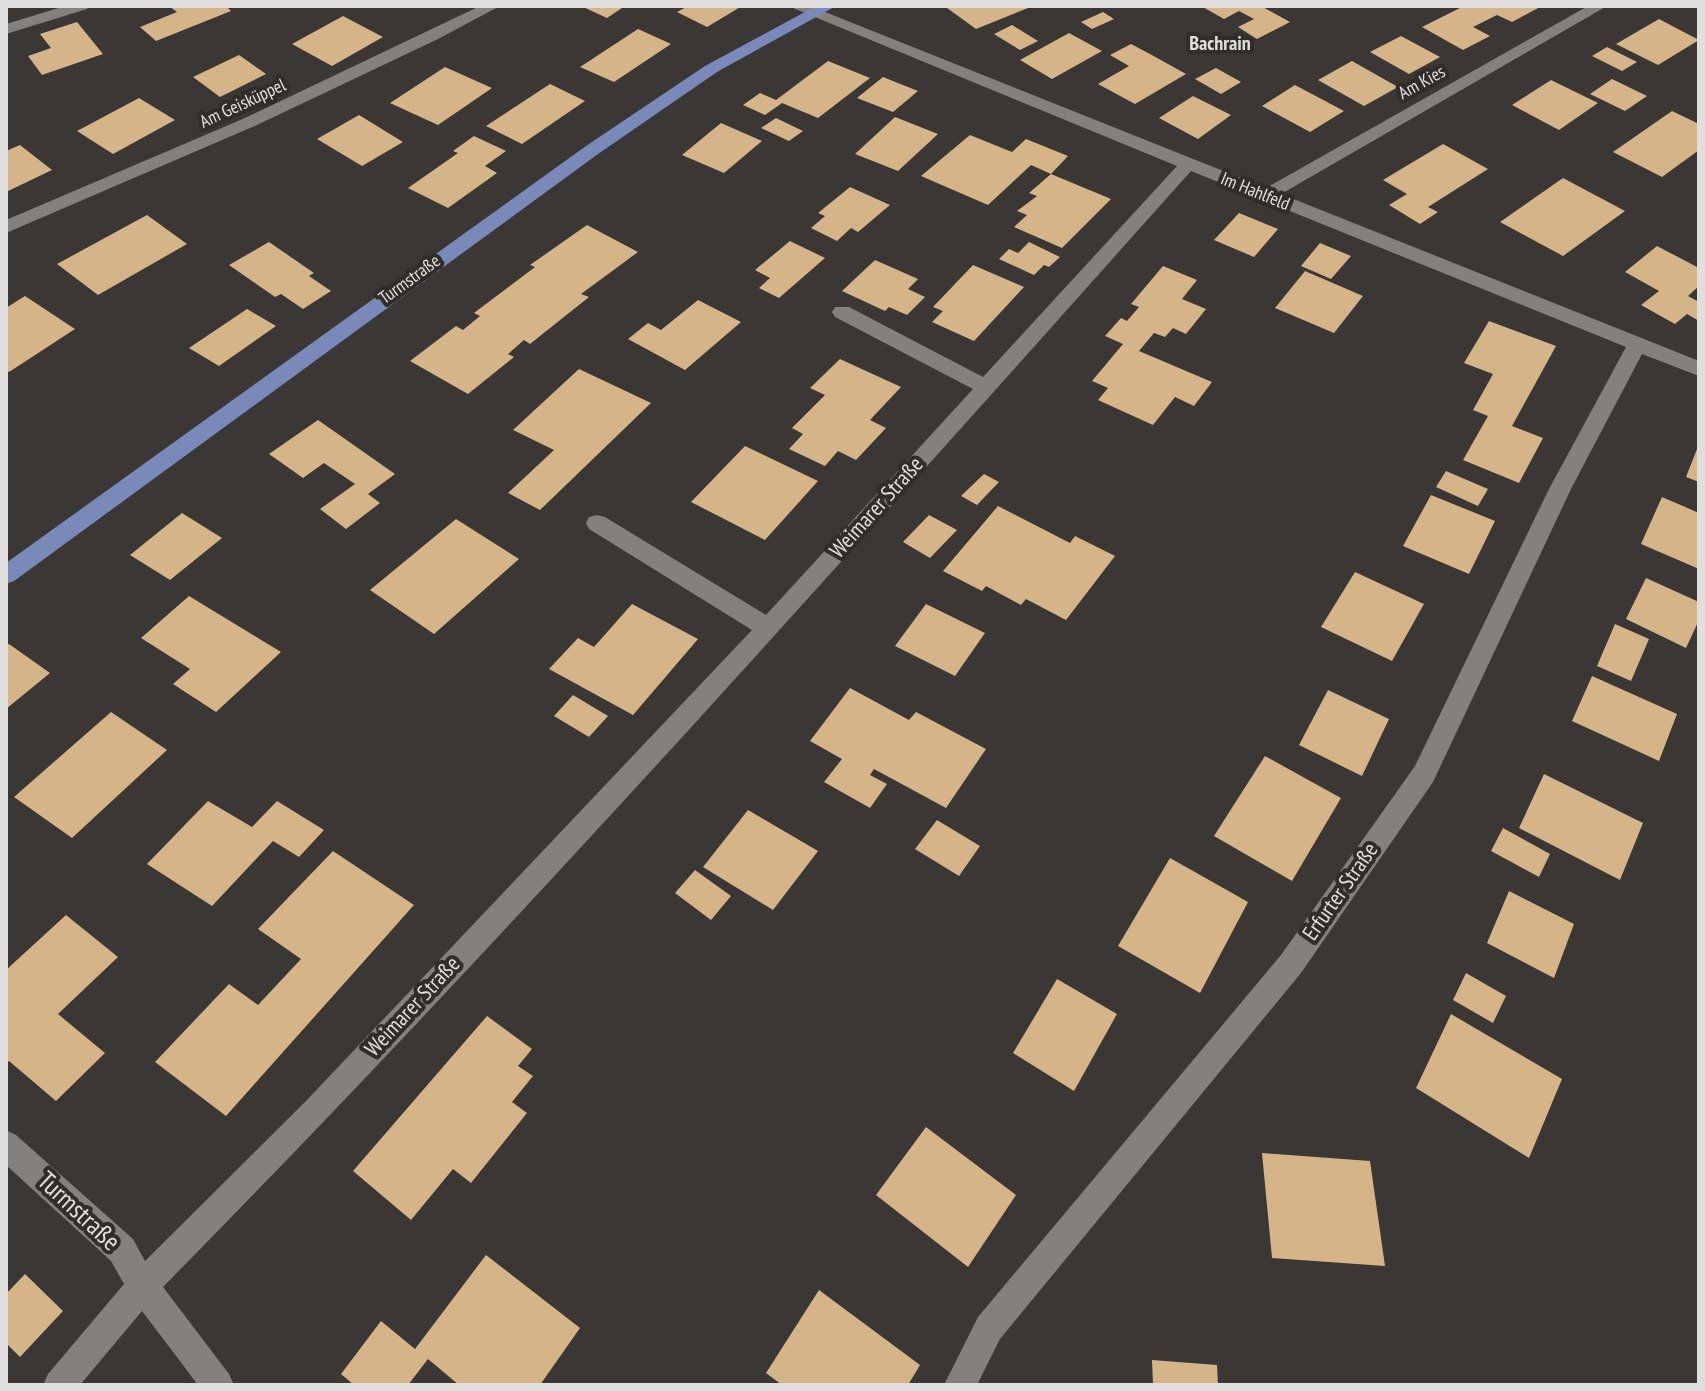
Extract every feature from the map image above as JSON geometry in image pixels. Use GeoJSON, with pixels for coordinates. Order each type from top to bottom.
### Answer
{"type":"FeatureCollection","features":[{"type":"Feature","properties":{"kind":"main road","name":"Turmstraße"},"geometry":{"type":"LineString","coordinates":[[6,575],[605,141],[711,69],[812,8]]}},
{"type":"Feature","properties":{"kind":"street"},"geometry":{"type":"LineString","coordinates":[[6,29],[81,6]]}},
{"type":"Feature","properties":{"kind":"street","name":"Am Geisküppel"},"geometry":{"type":"LineString","coordinates":[[6,227],[183,155],[492,6]]}},
{"type":"Feature","properties":{"kind":"street","name":"Am Kies"},"geometry":{"type":"LineString","coordinates":[[1265,196],[1599,6]]}},
{"type":"Feature","properties":{"kind":"street","name":"Im Hahlfeld"},"geometry":{"type":"LineString","coordinates":[[812,8],[1187,165],[1699,369]]}},
{"type":"Feature","properties":{"kind":"street","name":"Weimarer Straße"},"geometry":{"type":"LineString","coordinates":[[59,1385],[142,1286],[315,1112],[768,628],[1187,165]]}},
{"type":"Feature","properties":{"kind":"street"},"geometry":{"type":"LineString","coordinates":[[842,312],[986,387]]}},
{"type":"Feature","properties":{"kind":"street","name":"Erfurter Straße"},"geometry":{"type":"LineString","coordinates":[[960,1385],[989,1328],[1291,964],[1424,774],[1560,489],[1637,344]]}},
{"type":"Feature","properties":{"kind":"street"},"geometry":{"type":"LineString","coordinates":[[597,523],[768,628]]}},
{"type":"Feature","properties":{"kind":"street","name":"Turmstraße"},"geometry":{"type":"LineString","coordinates":[[6,1145],[122,1250],[142,1286],[218,1385]]}},
{"type":"Feature","properties":{"kind":"building"},"geometry":{"type":"Polygon","coordinates":[[[169,6],[226,6],[231,11],[156,41],[140,27],[177,12],[169,6]]]}},
{"type":"Feature","properties":{"kind":"building"},"geometry":{"type":"Polygon","coordinates":[[[581,6],[625,6],[607,18],[581,6]]]}},
{"type":"Feature","properties":{"kind":"building"},"geometry":{"type":"Polygon","coordinates":[[[688,6],[742,6],[707,27],[677,12],[688,6]]]}},
{"type":"Feature","properties":{"kind":"building"},"geometry":{"type":"Polygon","coordinates":[[[1033,6],[976,29],[947,8],[1033,6]]]}},
{"type":"Feature","properties":{"kind":"building"},"geometry":{"type":"Polygon","coordinates":[[[1201,6],[1261,6],[1290,22],[1257,39],[1238,27],[1254,19],[1239,11],[1224,19],[1201,6]]]}},
{"type":"Feature","properties":{"kind":"building"},"geometry":{"type":"Polygon","coordinates":[[[1464,6],[1542,6],[1512,22],[1497,15],[1473,27],[1490,36],[1463,50],[1422,27],[1464,6]]]}},
{"type":"Feature","properties":{"kind":"building"},"geometry":{"type":"Polygon","coordinates":[[[1103,12],[1114,19],[1092,29],[1081,22],[1103,12]]]}},
{"type":"Feature","properties":{"kind":"building"},"geometry":{"type":"Polygon","coordinates":[[[343,16],[383,37],[332,66],[292,44],[343,16]]]}},
{"type":"Feature","properties":{"kind":"building"},"geometry":{"type":"Polygon","coordinates":[[[1659,19],[1699,40],[1658,65],[1616,44],[1659,19]]]}},
{"type":"Feature","properties":{"kind":"building"},"geometry":{"type":"Polygon","coordinates":[[[77,22],[103,54],[42,75],[28,56],[51,48],[40,34],[77,22]]]}},
{"type":"Feature","properties":{"kind":"building"},"geometry":{"type":"Polygon","coordinates":[[[1012,25],[1038,41],[1020,50],[994,34],[1012,25]]]}},
{"type":"Feature","properties":{"kind":"building"},"geometry":{"type":"Polygon","coordinates":[[[638,29],[671,44],[614,82],[580,67],[638,29]]]}},
{"type":"Feature","properties":{"kind":"building"},"geometry":{"type":"Polygon","coordinates":[[[1069,33],[1102,51],[1052,79],[1020,60],[1069,33]]]}},
{"type":"Feature","properties":{"kind":"building"},"geometry":{"type":"Polygon","coordinates":[[[1401,36],[1440,57],[1409,74],[1370,52],[1401,36]]]}},
{"type":"Feature","properties":{"kind":"building"},"geometry":{"type":"Polygon","coordinates":[[[1131,44],[1186,74],[1135,104],[1098,84],[1129,66],[1110,55],[1131,44]]]}},
{"type":"Feature","properties":{"kind":"building"},"geometry":{"type":"Polygon","coordinates":[[[1607,47],[1637,62],[1622,71],[1592,56],[1607,47]]]}},
{"type":"Feature","properties":{"kind":"building"},"geometry":{"type":"Polygon","coordinates":[[[239,55],[266,74],[220,97],[193,77],[239,55]]]}},
{"type":"Feature","properties":{"kind":"building"},"geometry":{"type":"Polygon","coordinates":[[[828,61],[870,78],[818,118],[782,103],[765,115],[743,105],[760,93],[776,100],[828,61]]]}},
{"type":"Feature","properties":{"kind":"building"},"geometry":{"type":"Polygon","coordinates":[[[1352,61],[1398,87],[1364,106],[1318,80],[1352,61]]]}},
{"type":"Feature","properties":{"kind":"building"},"geometry":{"type":"Polygon","coordinates":[[[445,67],[492,88],[438,125],[390,103],[445,67]]]}},
{"type":"Feature","properties":{"kind":"building"},"geometry":{"type":"Polygon","coordinates":[[[1216,68],[1241,82],[1221,94],[1195,79],[1216,68]]]}},
{"type":"Feature","properties":{"kind":"building"},"geometry":{"type":"Polygon","coordinates":[[[883,77],[918,91],[893,112],[857,98],[883,77]]]}},
{"type":"Feature","properties":{"kind":"building"},"geometry":{"type":"Polygon","coordinates":[[[1612,79],[1647,96],[1625,111],[1590,94],[1612,79]]]}},
{"type":"Feature","properties":{"kind":"building"},"geometry":{"type":"Polygon","coordinates":[[[1551,80],[1598,103],[1559,130],[1512,105],[1551,80]]]}},
{"type":"Feature","properties":{"kind":"building"},"geometry":{"type":"Polygon","coordinates":[[[550,84],[585,101],[522,144],[486,126],[550,84]]]}},
{"type":"Feature","properties":{"kind":"building"},"geometry":{"type":"Polygon","coordinates":[[[1295,85],[1344,111],[1310,132],[1262,106],[1295,85]]]}},
{"type":"Feature","properties":{"kind":"building"},"geometry":{"type":"Polygon","coordinates":[[[1193,96],[1231,115],[1198,139],[1159,118],[1193,96]]]}},
{"type":"Feature","properties":{"kind":"building"},"geometry":{"type":"Polygon","coordinates":[[[139,98],[175,120],[113,154],[77,131],[139,98]]]}},
{"type":"Feature","properties":{"kind":"building"},"geometry":{"type":"Polygon","coordinates":[[[1672,111],[1699,124],[1699,150],[1662,177],[1613,152],[1672,111]]]}},
{"type":"Feature","properties":{"kind":"building"},"geometry":{"type":"Polygon","coordinates":[[[359,115],[403,142],[362,166],[317,139],[359,115]]]}},
{"type":"Feature","properties":{"kind":"building"},"geometry":{"type":"Polygon","coordinates":[[[895,117],[938,134],[898,171],[855,154],[895,117]]]}},
{"type":"Feature","properties":{"kind":"building"},"geometry":{"type":"Polygon","coordinates":[[[776,118],[803,131],[789,141],[761,128],[776,118]]]}},
{"type":"Feature","properties":{"kind":"building"},"geometry":{"type":"Polygon","coordinates":[[[721,123],[762,141],[724,173],[682,155],[721,123]]]}},
{"type":"Feature","properties":{"kind":"building"},"geometry":{"type":"Polygon","coordinates":[[[970,135],[1012,152],[1026,139],[1068,156],[1051,174],[1031,165],[988,205],[921,176],[970,135]]]}},
{"type":"Feature","properties":{"kind":"building"},"geometry":{"type":"Polygon","coordinates":[[[474,136],[506,151],[485,166],[497,173],[448,208],[408,188],[458,153],[453,151],[474,136]]]}},
{"type":"Feature","properties":{"kind":"building"},"geometry":{"type":"Polygon","coordinates":[[[1443,144],[1488,169],[1428,207],[1438,212],[1420,224],[1389,205],[1407,194],[1383,180],[1443,144]]]}},
{"type":"Feature","properties":{"kind":"building"},"geometry":{"type":"Polygon","coordinates":[[[20,145],[52,170],[6,192],[6,151],[20,145]]]}},
{"type":"Feature","properties":{"kind":"building"},"geometry":{"type":"Polygon","coordinates":[[[1051,174],[1111,199],[1062,248],[1014,227],[1027,215],[1017,211],[1037,196],[1029,193],[1051,174]]]}},
{"type":"Feature","properties":{"kind":"building"},"geometry":{"type":"Polygon","coordinates":[[[1563,178],[1625,211],[1563,256],[1500,222],[1563,178]]]}},
{"type":"Feature","properties":{"kind":"building"},"geometry":{"type":"Polygon","coordinates":[[[850,187],[890,205],[858,232],[851,228],[837,241],[811,228],[825,216],[818,213],[850,187]]]}},
{"type":"Feature","properties":{"kind":"building"},"geometry":{"type":"Polygon","coordinates":[[[1239,213],[1278,229],[1254,257],[1214,240],[1239,213]]]}},
{"type":"Feature","properties":{"kind":"building"},"geometry":{"type":"Polygon","coordinates":[[[147,215],[187,244],[98,295],[57,264],[147,215]]]}},
{"type":"Feature","properties":{"kind":"building"},"geometry":{"type":"Polygon","coordinates":[[[587,225],[638,252],[581,294],[589,297],[530,344],[524,340],[508,354],[514,357],[468,394],[410,361],[456,326],[463,330],[480,316],[474,313],[535,267],[530,265],[587,225]]]}},
{"type":"Feature","properties":{"kind":"building"},"geometry":{"type":"Polygon","coordinates":[[[790,241],[825,258],[779,298],[759,288],[770,278],[755,270],[790,241]]]}},
{"type":"Feature","properties":{"kind":"building"},"geometry":{"type":"Polygon","coordinates":[[[269,242],[314,273],[309,276],[331,291],[303,309],[281,294],[275,297],[229,265],[269,242]]]}},
{"type":"Feature","properties":{"kind":"building"},"geometry":{"type":"Polygon","coordinates":[[[1029,242],[1060,257],[1049,267],[1044,265],[1034,275],[999,259],[1009,249],[1018,253],[1029,242]]]}},
{"type":"Feature","properties":{"kind":"building"},"geometry":{"type":"Polygon","coordinates":[[[1320,243],[1351,256],[1331,279],[1301,266],[1320,243]]]}},
{"type":"Feature","properties":{"kind":"building"},"geometry":{"type":"Polygon","coordinates":[[[1657,246],[1699,268],[1699,286],[1688,296],[1699,302],[1699,321],[1687,314],[1675,324],[1641,305],[1659,291],[1625,272],[1657,246]]]}},
{"type":"Feature","properties":{"kind":"building"},"geometry":{"type":"Polygon","coordinates":[[[875,260],[918,279],[908,289],[925,297],[907,315],[889,307],[885,311],[842,291],[875,260]]]}},
{"type":"Feature","properties":{"kind":"building"},"geometry":{"type":"Polygon","coordinates":[[[973,265],[1024,287],[974,341],[932,322],[943,311],[933,307],[973,265]]]}},
{"type":"Feature","properties":{"kind":"building"},"geometry":{"type":"Polygon","coordinates":[[[1163,266],[1197,280],[1182,299],[1206,309],[1186,334],[1173,328],[1165,337],[1154,333],[1139,351],[1212,382],[1194,406],[1175,397],[1153,425],[1098,400],[1108,388],[1092,381],[1123,344],[1105,336],[1121,318],[1127,321],[1139,307],[1131,304],[1163,266]]]}},
{"type":"Feature","properties":{"kind":"building"},"geometry":{"type":"Polygon","coordinates":[[[1305,271],[1363,296],[1334,333],[1275,308],[1305,271]]]}},
{"type":"Feature","properties":{"kind":"building"},"geometry":{"type":"Polygon","coordinates":[[[25,296],[75,329],[9,372],[6,370],[6,308],[25,296]]]}},
{"type":"Feature","properties":{"kind":"building"},"geometry":{"type":"Polygon","coordinates":[[[698,300],[741,322],[685,370],[628,339],[648,323],[661,330],[698,300]]]}},
{"type":"Feature","properties":{"kind":"building"},"geometry":{"type":"Polygon","coordinates":[[[247,309],[276,326],[219,366],[189,348],[247,309]]]}},
{"type":"Feature","properties":{"kind":"building"},"geometry":{"type":"Polygon","coordinates":[[[1489,321],[1556,346],[1512,426],[1543,438],[1519,483],[1463,460],[1488,416],[1473,410],[1493,374],[1464,363],[1489,321]]]}},
{"type":"Feature","properties":{"kind":"building"},"geometry":{"type":"Polygon","coordinates":[[[840,359],[901,387],[870,420],[886,428],[856,460],[838,451],[825,466],[789,449],[803,434],[792,428],[825,395],[810,388],[840,359]]]}},
{"type":"Feature","properties":{"kind":"building"},"geometry":{"type":"Polygon","coordinates":[[[579,369],[651,403],[540,510],[508,493],[554,450],[513,430],[579,369]]]}},
{"type":"Feature","properties":{"kind":"building"},"geometry":{"type":"Polygon","coordinates":[[[318,420],[395,474],[368,494],[380,503],[346,529],[320,509],[355,484],[324,463],[303,478],[269,454],[318,420]]]}},
{"type":"Feature","properties":{"kind":"building"},"geometry":{"type":"Polygon","coordinates":[[[1699,444],[1699,482],[1686,477],[1699,444]]]}},
{"type":"Feature","properties":{"kind":"building"},"geometry":{"type":"Polygon","coordinates":[[[745,446],[818,481],[765,540],[691,502],[745,446]]]}},
{"type":"Feature","properties":{"kind":"building"},"geometry":{"type":"Polygon","coordinates":[[[1446,471],[1488,489],[1478,506],[1436,487],[1446,471]]]}},
{"type":"Feature","properties":{"kind":"building"},"geometry":{"type":"Polygon","coordinates":[[[984,474],[999,482],[977,505],[961,496],[984,474]]]}},
{"type":"Feature","properties":{"kind":"building"},"geometry":{"type":"Polygon","coordinates":[[[1431,495],[1495,521],[1469,574],[1403,546],[1431,495]]]}},
{"type":"Feature","properties":{"kind":"building"},"geometry":{"type":"Polygon","coordinates":[[[1662,497],[1699,513],[1699,569],[1641,544],[1662,497]]]}},
{"type":"Feature","properties":{"kind":"building"},"geometry":{"type":"Polygon","coordinates":[[[998,506],[1070,543],[1075,536],[1115,556],[1066,620],[1026,599],[1021,605],[986,586],[982,591],[943,571],[998,506]]]}},
{"type":"Feature","properties":{"kind":"building"},"geometry":{"type":"Polygon","coordinates":[[[182,513],[222,538],[170,580],[130,555],[182,513]]]}},
{"type":"Feature","properties":{"kind":"building"},"geometry":{"type":"Polygon","coordinates":[[[929,515],[957,530],[930,558],[903,542],[929,515]]]}},
{"type":"Feature","properties":{"kind":"building"},"geometry":{"type":"Polygon","coordinates":[[[456,519],[519,559],[434,634],[370,590],[456,519]]]}},
{"type":"Feature","properties":{"kind":"building"},"geometry":{"type":"Polygon","coordinates":[[[1355,572],[1424,604],[1392,661],[1321,627],[1355,572]]]}},
{"type":"Feature","properties":{"kind":"building"},"geometry":{"type":"Polygon","coordinates":[[[1646,578],[1699,602],[1699,620],[1686,648],[1626,619],[1646,578]]]}},
{"type":"Feature","properties":{"kind":"building"},"geometry":{"type":"Polygon","coordinates":[[[189,596],[281,652],[216,712],[173,684],[190,669],[141,638],[189,596]]]}},
{"type":"Feature","properties":{"kind":"building"},"geometry":{"type":"Polygon","coordinates":[[[632,604],[698,639],[633,715],[549,669],[578,638],[594,647],[632,604]]]}},
{"type":"Feature","properties":{"kind":"building"},"geometry":{"type":"Polygon","coordinates":[[[926,604],[985,633],[955,676],[895,646],[926,604]]]}},
{"type":"Feature","properties":{"kind":"building"},"geometry":{"type":"Polygon","coordinates":[[[1615,624],[1649,639],[1631,681],[1597,666],[1615,624]]]}},
{"type":"Feature","properties":{"kind":"building"},"geometry":{"type":"Polygon","coordinates":[[[9,644],[50,673],[6,709],[6,646],[9,644]]]}},
{"type":"Feature","properties":{"kind":"building"},"geometry":{"type":"Polygon","coordinates":[[[1592,676],[1677,714],[1659,761],[1572,721],[1592,676]]]}},
{"type":"Feature","properties":{"kind":"building"},"geometry":{"type":"Polygon","coordinates":[[[850,688],[909,720],[916,712],[986,749],[946,808],[874,769],[870,775],[887,784],[870,808],[824,782],[842,759],[810,741],[850,688]]]}},
{"type":"Feature","properties":{"kind":"building"},"geometry":{"type":"Polygon","coordinates":[[[1328,690],[1389,719],[1362,776],[1299,745],[1328,690]]]}},
{"type":"Feature","properties":{"kind":"building"},"geometry":{"type":"Polygon","coordinates":[[[573,695],[608,716],[589,737],[554,716],[573,695]]]}},
{"type":"Feature","properties":{"kind":"building"},"geometry":{"type":"Polygon","coordinates":[[[111,712],[167,750],[72,838],[14,797],[111,712]]]}},
{"type":"Feature","properties":{"kind":"building"},"geometry":{"type":"Polygon","coordinates":[[[1265,756],[1341,798],[1292,881],[1214,836],[1265,756]]]}},
{"type":"Feature","properties":{"kind":"building"},"geometry":{"type":"Polygon","coordinates":[[[1544,774],[1643,823],[1620,880],[1519,828],[1544,774]]]}},
{"type":"Feature","properties":{"kind":"building"},"geometry":{"type":"Polygon","coordinates":[[[208,801],[252,827],[277,801],[324,830],[299,857],[273,841],[212,906],[147,864],[208,801]]]}},
{"type":"Feature","properties":{"kind":"building"},"geometry":{"type":"Polygon","coordinates":[[[748,810],[818,851],[773,910],[703,867],[748,810]]]}},
{"type":"Feature","properties":{"kind":"building"},"geometry":{"type":"Polygon","coordinates":[[[937,820],[980,846],[959,876],[915,849],[937,820]]]}},
{"type":"Feature","properties":{"kind":"building"},"geometry":{"type":"Polygon","coordinates":[[[1503,828],[1550,854],[1539,877],[1491,851],[1503,828]]]}},
{"type":"Feature","properties":{"kind":"building"},"geometry":{"type":"Polygon","coordinates":[[[333,851],[414,905],[226,1116],[155,1062],[229,984],[258,1005],[301,959],[258,929],[333,851]]]}},
{"type":"Feature","properties":{"kind":"building"},"geometry":{"type":"Polygon","coordinates":[[[1170,858],[1248,902],[1200,993],[1118,946],[1170,858]]]}},
{"type":"Feature","properties":{"kind":"building"},"geometry":{"type":"Polygon","coordinates":[[[695,870],[731,896],[711,920],[675,893],[695,870]]]}},
{"type":"Feature","properties":{"kind":"building"},"geometry":{"type":"Polygon","coordinates":[[[1509,891],[1574,924],[1554,978],[1487,943],[1509,891]]]}},
{"type":"Feature","properties":{"kind":"building"},"geometry":{"type":"Polygon","coordinates":[[[66,915],[118,957],[58,1014],[105,1053],[56,1101],[9,1061],[6,1064],[6,970],[66,915]]]}},
{"type":"Feature","properties":{"kind":"building"},"geometry":{"type":"Polygon","coordinates":[[[1466,973],[1506,996],[1493,1023],[1453,1000],[1466,973]]]}},
{"type":"Feature","properties":{"kind":"building"},"geometry":{"type":"Polygon","coordinates":[[[1057,979],[1117,1014],[1074,1091],[1013,1053],[1057,979]]]}},
{"type":"Feature","properties":{"kind":"building"},"geometry":{"type":"Polygon","coordinates":[[[1451,1014],[1562,1079],[1529,1158],[1416,1088],[1451,1014]]]}},
{"type":"Feature","properties":{"kind":"building"},"geometry":{"type":"Polygon","coordinates":[[[487,1016],[532,1049],[518,1066],[533,1076],[512,1102],[527,1113],[471,1183],[453,1169],[411,1220],[353,1171],[487,1016]]]}},
{"type":"Feature","properties":{"kind":"building"},"geometry":{"type":"Polygon","coordinates":[[[926,1127],[1016,1195],[968,1267],[876,1195],[926,1127]]]}},
{"type":"Feature","properties":{"kind":"building"},"geometry":{"type":"Polygon","coordinates":[[[1262,1153],[1370,1161],[1385,1266],[1272,1258],[1262,1153]]]}},
{"type":"Feature","properties":{"kind":"building"},"geometry":{"type":"Polygon","coordinates":[[[486,1255],[580,1328],[540,1385],[459,1385],[428,1359],[408,1385],[354,1385],[341,1374],[381,1321],[415,1349],[486,1255]]]}},
{"type":"Feature","properties":{"kind":"building"},"geometry":{"type":"Polygon","coordinates":[[[25,1274],[63,1311],[20,1357],[6,1343],[6,1294],[25,1274]]]}},
{"type":"Feature","properties":{"kind":"building"},"geometry":{"type":"Polygon","coordinates":[[[819,1290],[920,1365],[908,1385],[782,1385],[766,1373],[819,1290]]]}},
{"type":"Feature","properties":{"kind":"building"},"geometry":{"type":"Polygon","coordinates":[[[1152,1360],[1217,1365],[1218,1385],[1153,1385],[1152,1360]]]}},
{"type":"Feature","properties":{"kind":"district","name":"Bachrain"},"geometry":{"type":"Point","coordinates":[1220,44]}}]}
